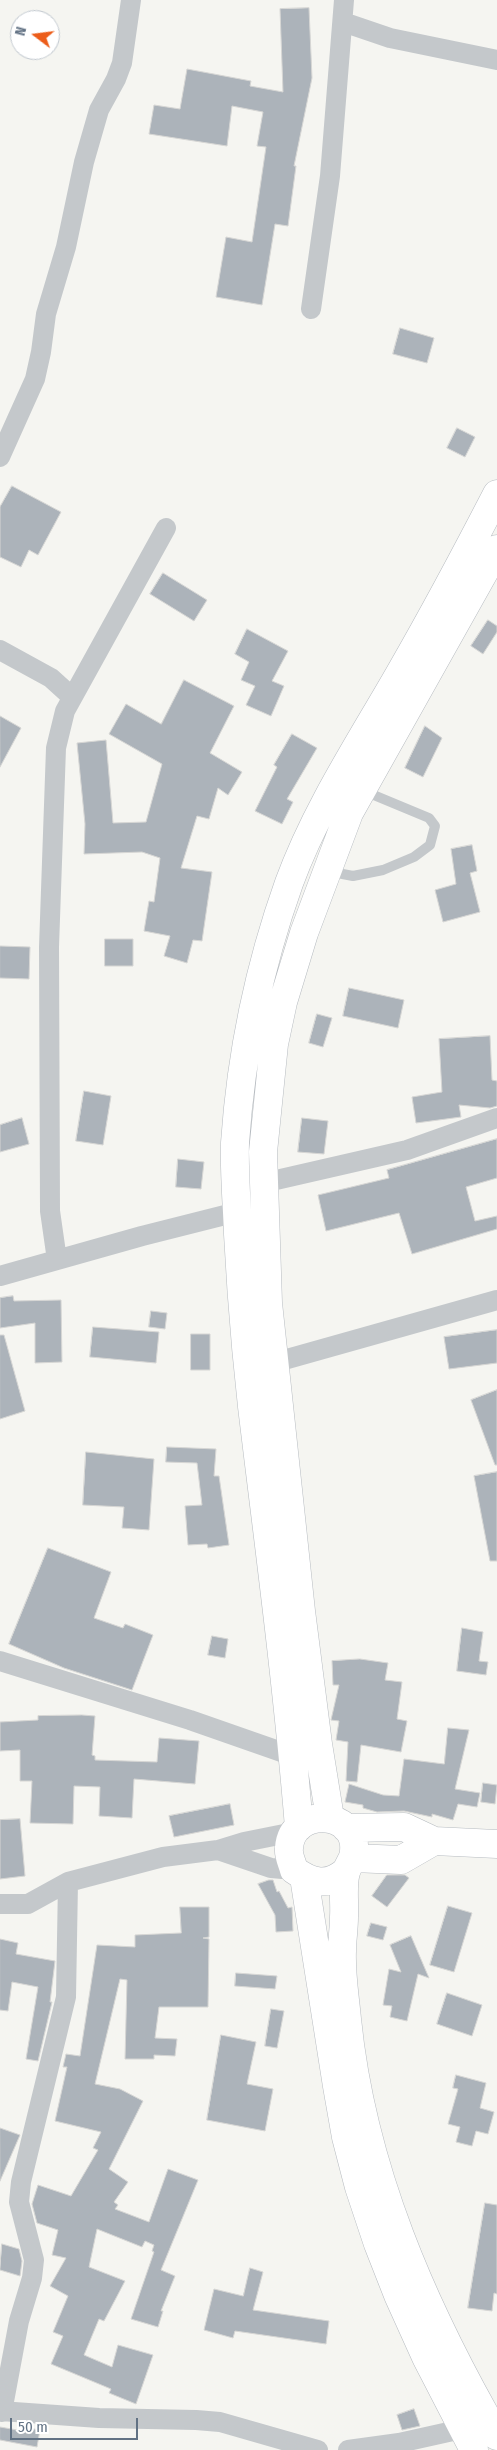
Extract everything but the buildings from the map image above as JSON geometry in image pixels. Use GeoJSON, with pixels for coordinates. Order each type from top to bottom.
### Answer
{"type":"FeatureCollection","features":[{"type":"Feature","properties":{"kind":"main road"},"geometry":{"type":"LineString","coordinates":[[468,2439],[426,2357],[398,2295],[359,2187],[339,2094],[299,1874],[289,1848],[296,1829],[293,1756],[280,1626],[251,1405],[241,1306],[235,1147],[240,1086],[252,1012],[269,945],[290,881],[321,812],[451,582],[497,494]]}},
{"type":"Feature","properties":{"kind":"main road"},"geometry":{"type":"LineString","coordinates":[[497,548],[361,790],[326,871],[301,942],[283,1002],[274,1044],[267,1107],[263,1183],[268,1302],[273,1363],[316,1734],[338,1823],[354,1843],[349,1865],[342,1952],[351,2061],[364,2120],[395,2225],[433,2316],[468,2386],[497,2436]]}},
{"type":"Feature","properties":{"kind":"main road"},"geometry":{"type":"LineString","coordinates":[[296,1829],[308,1820],[319,1817],[338,1823],[404,1827],[434,1841],[497,1844]]}},
{"type":"Feature","properties":{"kind":"main road"},"geometry":{"type":"LineString","coordinates":[[299,1874],[313,1882],[323,1883],[332,1881],[349,1865],[401,1860],[434,1841]]}},
{"type":"Feature","properties":{"kind":"street"},"geometry":{"type":"LineString","coordinates":[[0,457],[35,379],[46,314],[66,247],[84,162],[99,110],[116,80],[122,63],[131,0]]}},
{"type":"Feature","properties":{"kind":"street"},"geometry":{"type":"LineString","coordinates":[[311,309],[330,176],[344,0]]}},
{"type":"Feature","properties":{"kind":"street"},"geometry":{"type":"LineString","coordinates":[[343,22],[390,38],[497,60]]}},
{"type":"Feature","properties":{"kind":"street"},"geometry":{"type":"LineString","coordinates":[[57,1260],[50,1211],[50,878],[56,748],[60,726],[72,697],[166,528]]}},
{"type":"Feature","properties":{"kind":"street"},"geometry":{"type":"LineString","coordinates":[[0,650],[51,678],[72,697]]}},
{"type":"Feature","properties":{"kind":"street"},"geometry":{"type":"LineString","coordinates":[[263,1183],[407,1150],[497,1118]]}},
{"type":"Feature","properties":{"kind":"street"},"geometry":{"type":"LineString","coordinates":[[0,1276],[237,1212]]}},
{"type":"Feature","properties":{"kind":"street"},"geometry":{"type":"LineString","coordinates":[[273,1363],[497,1300]]}},
{"type":"Feature","properties":{"kind":"street"},"geometry":{"type":"LineString","coordinates":[[0,1661],[190,1720],[293,1756]]}},
{"type":"Feature","properties":{"kind":"street"},"geometry":{"type":"LineString","coordinates":[[0,1904],[28,1904],[68,1882],[163,1857],[218,1850],[296,1829]]}},
{"type":"Feature","properties":{"kind":"street"},"geometry":{"type":"LineString","coordinates":[[218,1850],[270,1868],[299,1874]]}},
{"type":"Feature","properties":{"kind":"street"},"geometry":{"type":"LineString","coordinates":[[68,1882],[66,1997],[21,2182],[19,2202],[34,2260],[32,2278],[19,2321],[1,2411],[108,2418],[220,2422],[318,2450]]}},
{"type":"Feature","properties":{"kind":"street"},"geometry":{"type":"LineString","coordinates":[[348,2450],[398,2443],[468,2439]]}},
{"type":"Feature","properties":{"kind":"lane"},"geometry":{"type":"LineString","coordinates":[[326,871],[353,876],[383,870],[414,857],[430,844],[435,826],[429,818],[361,790]]}}]}
